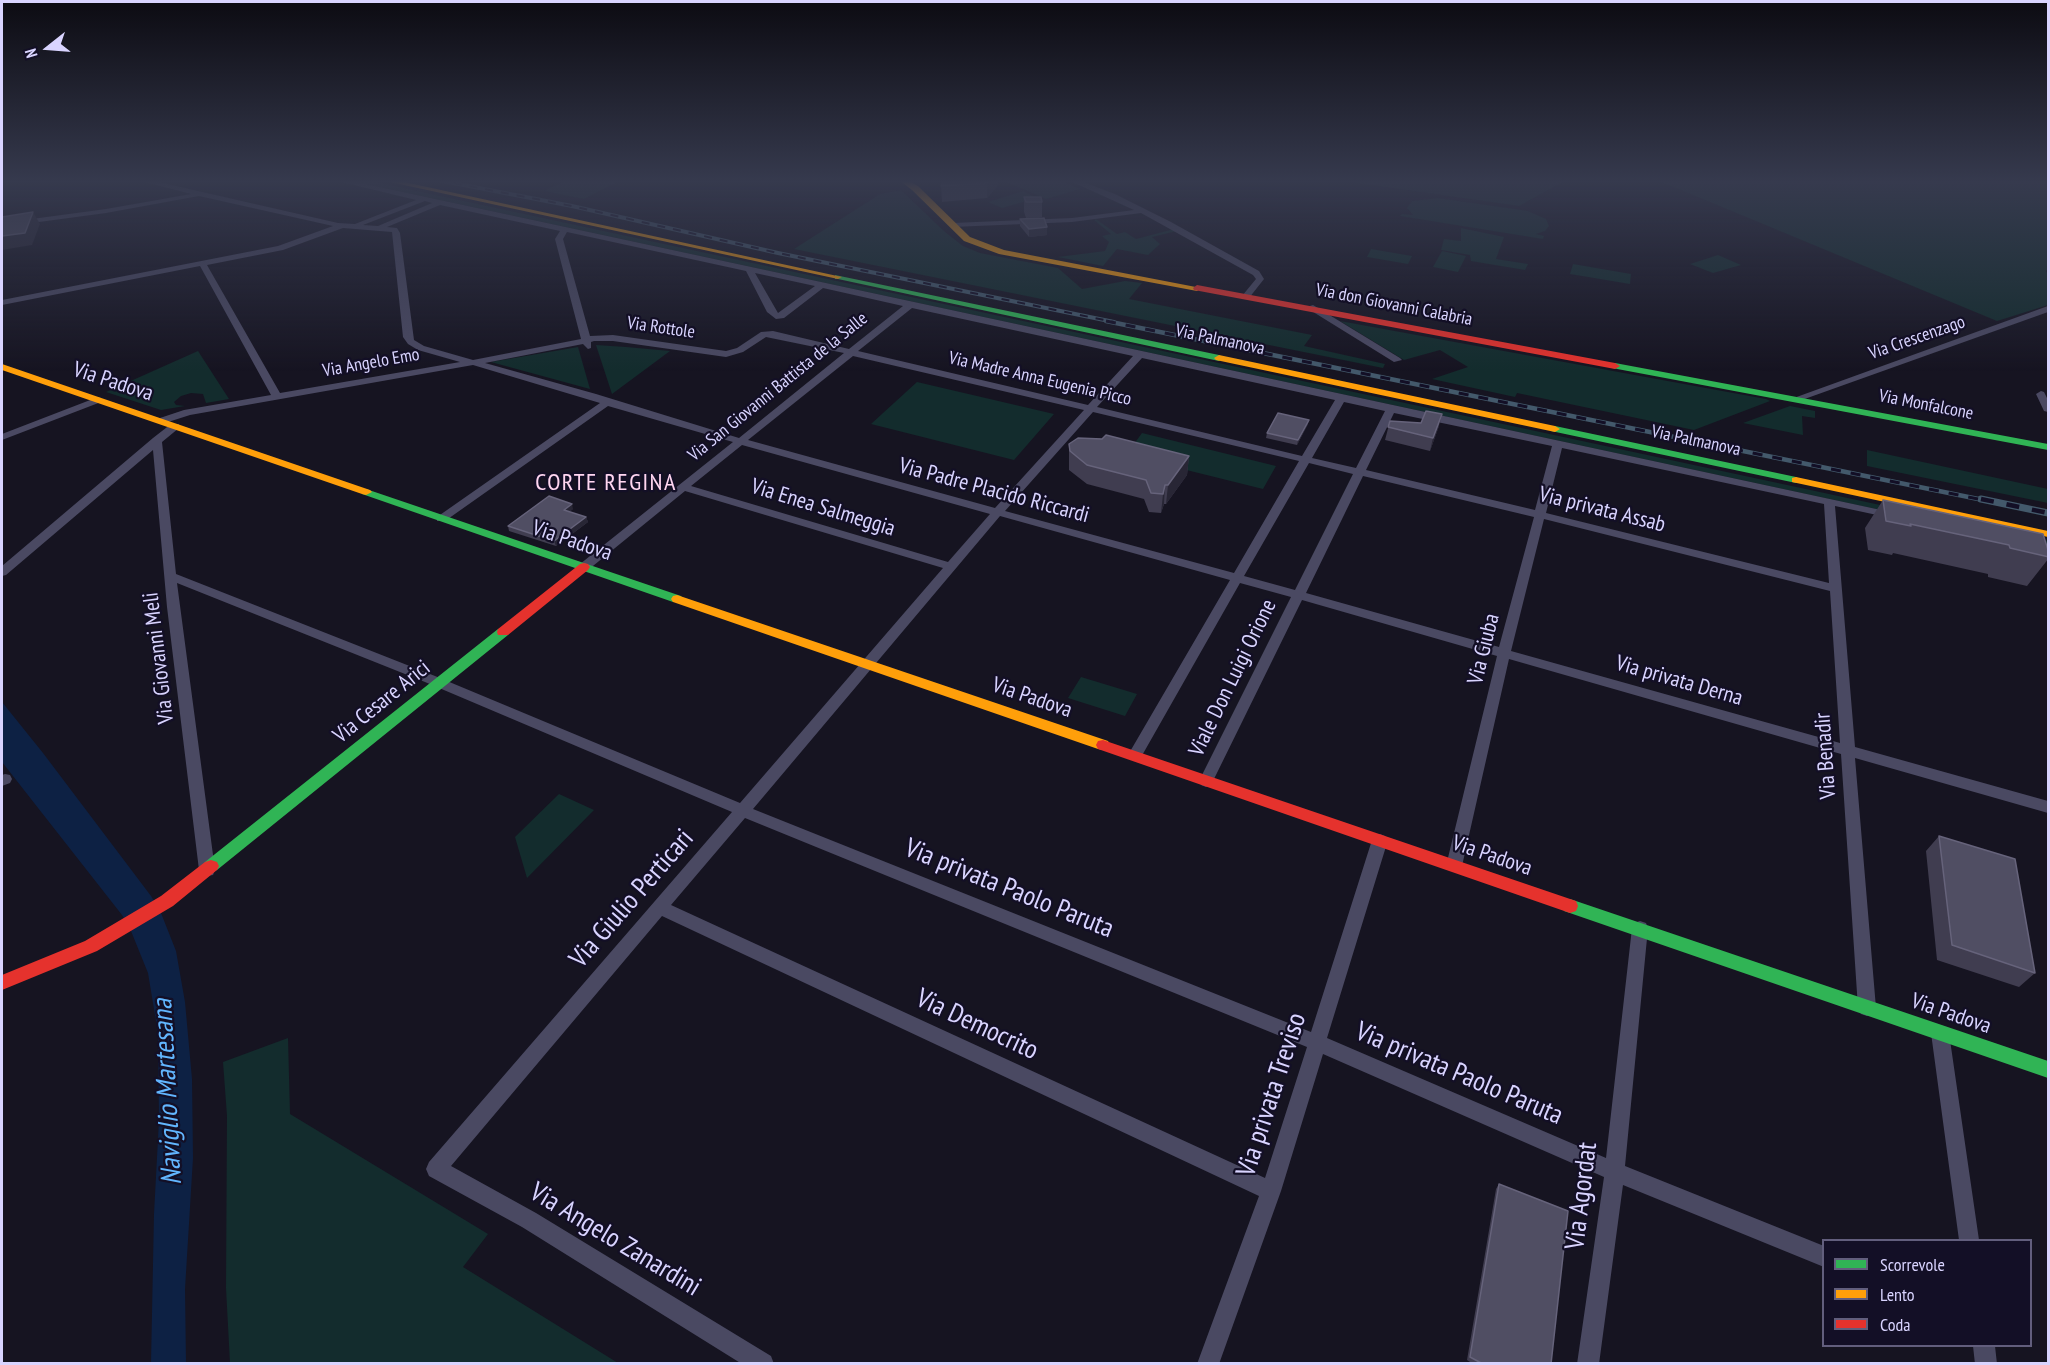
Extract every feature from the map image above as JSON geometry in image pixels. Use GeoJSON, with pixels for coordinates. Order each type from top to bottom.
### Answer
{"type":"FeatureCollection","features":[{"type":"Feature","properties":{"kind":"main road","name":"Via Palmanova"},"geometry":{"type":"LineString","coordinates":[[684,244],[2049,534]]}},
{"type":"Feature","properties":{"kind":"main road","name":"Via Palmanova"},"geometry":{"type":"LineString","coordinates":[[716,244],[2049,523]]}},
{"type":"Feature","properties":{"kind":"main road","name":"Via don Giovanni Calabria"},"geometry":{"type":"LineString","coordinates":[[975,244],[1002,252],[1796,399]]}},
{"type":"Feature","properties":{"kind":"main road","name":"Via Padova"},"geometry":{"type":"LineString","coordinates":[[2,367],[2049,1070]]}},
{"type":"Feature","properties":{"kind":"main road","name":"Via Monfalcone"},"geometry":{"type":"LineString","coordinates":[[1796,399],[2049,447]]}},
{"type":"Feature","properties":{"kind":"main road","name":"Via Cesare Arici"},"geometry":{"type":"LineString","coordinates":[[2,983],[77,952],[151,911],[191,883],[584,567]]}},
{"type":"Feature","properties":{"kind":"street"},"geometry":{"type":"LineString","coordinates":[[2,302],[285,248],[296,244]]}},
{"type":"Feature","properties":{"kind":"street","name":"Via Padre Placido Riccardi"},"geometry":{"type":"LineString","coordinates":[[397,244],[409,339],[421,348],[604,398],[739,441],[1238,578]]}},
{"type":"Feature","properties":{"kind":"street"},"geometry":{"type":"LineString","coordinates":[[559,244],[588,343]]}},
{"type":"Feature","properties":{"kind":"street","name":"Via Palmanova"},"geometry":{"type":"LineString","coordinates":[[628,244],[1899,517]]}},
{"type":"Feature","properties":{"kind":"street"},"geometry":{"type":"LineString","coordinates":[[1202,244],[1257,274],[1260,279],[1246,296]]}},
{"type":"Feature","properties":{"kind":"street"},"geometry":{"type":"LineString","coordinates":[[202,263],[277,396]]}},
{"type":"Feature","properties":{"kind":"street"},"geometry":{"type":"LineString","coordinates":[[749,270],[771,312],[776,316],[781,316],[822,285]]}},
{"type":"Feature","properties":{"kind":"street","name":"Via San Giovanni Battista de la Salle"},"geometry":{"type":"LineString","coordinates":[[584,567],[911,304]]}},
{"type":"Feature","properties":{"kind":"street"},"geometry":{"type":"LineString","coordinates":[[1313,308],[1397,360]]}},
{"type":"Feature","properties":{"kind":"street","name":"Via Crescenzago"},"geometry":{"type":"LineString","coordinates":[[1796,399],[2049,309]]}},
{"type":"Feature","properties":{"kind":"street","name":"Via Madre Anna Eugenia Picco"},"geometry":{"type":"LineString","coordinates":[[731,354],[766,334],[1091,408],[1305,460]]}},
{"type":"Feature","properties":{"kind":"street","name":"Via Rottole"},"geometry":{"type":"LineString","coordinates":[[588,343],[610,338],[731,354]]}},
{"type":"Feature","properties":{"kind":"street","name":"Via Angelo Emo"},"geometry":{"type":"LineString","coordinates":[[161,421],[185,412],[588,343]]}},
{"type":"Feature","properties":{"kind":"street","name":"Via Giulio Perticari"},"geometry":{"type":"LineString","coordinates":[[436,1169],[998,512],[1140,354]]}},
{"type":"Feature","properties":{"kind":"street"},"geometry":{"type":"LineString","coordinates":[[2041,393],[2049,409]]}},
{"type":"Feature","properties":{"kind":"street"},"geometry":{"type":"LineString","coordinates":[[441,519],[604,398]]}},
{"type":"Feature","properties":{"kind":"street","name":"Viale Don Luigi Orione"},"geometry":{"type":"LineString","coordinates":[[1135,756],[1341,398]]}},
{"type":"Feature","properties":{"kind":"street"},"geometry":{"type":"LineString","coordinates":[[2,437],[98,400]]}},
{"type":"Feature","properties":{"kind":"street","name":"Viale Don Luigi Orione"},"geometry":{"type":"LineString","coordinates":[[1206,780],[1391,409]]}},
{"type":"Feature","properties":{"kind":"street"},"geometry":{"type":"LineString","coordinates":[[2,572],[175,426]]}},
{"type":"Feature","properties":{"kind":"street","name":"Via Giovanni Meli"},"geometry":{"type":"LineString","coordinates":[[157,440],[173,607],[207,870]]}},
{"type":"Feature","properties":{"kind":"street","name":"Via Giuba"},"geometry":{"type":"LineString","coordinates":[[1454,866],[1504,653],[1558,444]]}},
{"type":"Feature","properties":{"kind":"street"},"geometry":{"type":"LineString","coordinates":[[1305,460],[1359,472]]}},
{"type":"Feature","properties":{"kind":"street","name":"Via privata Assab"},"geometry":{"type":"LineString","coordinates":[[1359,472],[1836,589]]}},
{"type":"Feature","properties":{"kind":"street","name":"Via Enea Salmeggia"},"geometry":{"type":"LineString","coordinates":[[683,487],[952,567]]}},
{"type":"Feature","properties":{"kind":"street","name":"Via Benadir"},"geometry":{"type":"LineString","coordinates":[[1829,502],[1867,1008]]}},
{"type":"Feature","properties":{"kind":"street","name":"Via privata Paolo Paruta"},"geometry":{"type":"LineString","coordinates":[[171,576],[438,683],[743,811],[1318,1043],[1614,1171],[1822,1256]]}},
{"type":"Feature","properties":{"kind":"street","name":"Viale Don Luigi Orione"},"geometry":{"type":"LineString","coordinates":[[1238,578],[1298,595]]}},
{"type":"Feature","properties":{"kind":"street","name":"Via privata Derna"},"geometry":{"type":"LineString","coordinates":[[1298,595],[2049,807]]}},
{"type":"Feature","properties":{"kind":"street","name":"Via privata Treviso"},"geometry":{"type":"LineString","coordinates":[[1208,1364],[1271,1191],[1380,840]]}},
{"type":"Feature","properties":{"kind":"street","name":"Via Democrito"},"geometry":{"type":"LineString","coordinates":[[661,908],[1271,1191]]}},
{"type":"Feature","properties":{"kind":"street","name":"Via Agordat"},"geometry":{"type":"LineString","coordinates":[[1588,1364],[1614,1171],[1640,928]]}},
{"type":"Feature","properties":{"kind":"street"},"geometry":{"type":"LineString","coordinates":[[1940,1033],[1969,1239]]}},
{"type":"Feature","properties":{"kind":"street","name":"Via Angelo Zanardini"},"geometry":{"type":"LineString","coordinates":[[436,1169],[529,1220],[763,1364]]}},
{"type":"Feature","properties":{"kind":"street"},"geometry":{"type":"LineString","coordinates":[[1984,1347],[1986,1364]]}},
{"type":"Feature","properties":{"kind":"green space"},"geometry":{"type":"Polygon","coordinates":[[[643,244],[663,244],[2048,541],[2048,546],[643,244]]]}},
{"type":"Feature","properties":{"kind":"green space"},"geometry":{"type":"Polygon","coordinates":[[[802,244],[960,244],[980,253],[1058,268],[1082,289],[1125,281],[1142,283],[1129,299],[1312,335],[1304,346],[1385,364],[1383,368],[794,249],[802,244]]]}},
{"type":"Feature","properties":{"kind":"green space"},"geometry":{"type":"Polygon","coordinates":[[[1108,244],[1160,244],[1148,255],[1117,249],[1103,266],[1058,257],[1105,251],[1108,244]]]}},
{"type":"Feature","properties":{"kind":"green space"},"geometry":{"type":"Polygon","coordinates":[[[1443,244],[1502,244],[1496,259],[1528,264],[1525,270],[1471,261],[1470,255],[1441,250],[1443,244]]]}},
{"type":"Feature","properties":{"kind":"green space"},"geometry":{"type":"Polygon","coordinates":[[[1811,244],[2048,244],[2048,269],[2046,271],[2048,274],[2048,305],[1997,321],[1811,244]]]}},
{"type":"Feature","properties":{"kind":"green space"},"geometry":{"type":"Polygon","coordinates":[[[1371,249],[1412,256],[1408,264],[1367,257],[1371,249]]]}},
{"type":"Feature","properties":{"kind":"green space"},"geometry":{"type":"Polygon","coordinates":[[[1442,251],[1466,256],[1458,272],[1433,267],[1442,251]]]}},
{"type":"Feature","properties":{"kind":"green space"},"geometry":{"type":"Polygon","coordinates":[[[1718,255],[1741,265],[1713,273],[1690,264],[1718,255]]]}},
{"type":"Feature","properties":{"kind":"green space"},"geometry":{"type":"Polygon","coordinates":[[[1573,264],[1631,274],[1630,284],[1570,274],[1573,264]]]}},
{"type":"Feature","properties":{"kind":"green space"},"geometry":{"type":"Polygon","coordinates":[[[1340,321],[1770,401],[1694,430],[1517,393],[1515,397],[1432,379],[1468,367],[1440,350],[1404,360],[1340,321]]]}},
{"type":"Feature","properties":{"kind":"green space"},"geometry":{"type":"Polygon","coordinates":[[[596,345],[626,347],[670,351],[612,394],[596,345]]]}},
{"type":"Feature","properties":{"kind":"green space"},"geometry":{"type":"Polygon","coordinates":[[[578,347],[590,389],[491,362],[578,347]]]}},
{"type":"Feature","properties":{"kind":"green space"},"geometry":{"type":"Polygon","coordinates":[[[198,351],[229,399],[206,403],[203,394],[191,393],[181,396],[174,402],[176,405],[185,406],[161,410],[106,392],[198,351]]]}},
{"type":"Feature","properties":{"kind":"green space"},"geometry":{"type":"Polygon","coordinates":[[[917,382],[1054,414],[1014,460],[871,424],[917,382]]]}},
{"type":"Feature","properties":{"kind":"green space"},"geometry":{"type":"Polygon","coordinates":[[[1790,406],[1815,411],[1815,418],[1802,416],[1803,435],[1743,423],[1790,406]]]}},
{"type":"Feature","properties":{"kind":"green space"},"geometry":{"type":"Polygon","coordinates":[[[1142,433],[1276,466],[1263,489],[1126,455],[1142,433]]]}},
{"type":"Feature","properties":{"kind":"green space"},"geometry":{"type":"Polygon","coordinates":[[[1867,450],[2048,489],[2048,503],[1867,466],[1867,450]]]}},
{"type":"Feature","properties":{"kind":"green space"},"geometry":{"type":"Polygon","coordinates":[[[1081,677],[1137,694],[1125,716],[1068,698],[1081,677]]]}},
{"type":"Feature","properties":{"kind":"green space"},"geometry":{"type":"Polygon","coordinates":[[[559,794],[594,810],[527,878],[515,837],[559,794]]]}},
{"type":"Feature","properties":{"kind":"green space"},"geometry":{"type":"Polygon","coordinates":[[[288,1038],[290,1114],[488,1234],[463,1267],[618,1363],[230,1363],[226,1288],[227,1116],[223,1062],[288,1038]]]}},
{"type":"Feature","properties":{"kind":"water","name":"Naviglio Martesana"},"geometry":{"type":"Polygon","coordinates":[[[2,702],[151,896],[161,913],[176,951],[185,1002],[192,1079],[193,1158],[185,1289],[186,1363],[151,1363],[154,1214],[159,1120],[158,1033],[148,973],[122,915],[2,762],[2,702]]]}},
{"type":"Feature","properties":{"kind":"building"},"geometry":{"type":"Polygon","coordinates":[[[1426,411],[1442,414],[1433,438],[1388,427],[1390,421],[1421,423],[1426,411]]]}},
{"type":"Feature","properties":{"kind":"building"},"geometry":{"type":"Polygon","coordinates":[[[1278,413],[1309,420],[1298,440],[1267,433],[1278,413]]]}},
{"type":"Feature","properties":{"kind":"building"},"geometry":{"type":"Polygon","coordinates":[[[1106,435],[1189,456],[1168,485],[1165,485],[1163,494],[1151,493],[1146,480],[1087,465],[1070,451],[1069,444],[1078,438],[1102,439],[1106,435]]]}},
{"type":"Feature","properties":{"kind":"building"},"geometry":{"type":"Polygon","coordinates":[[[549,496],[572,504],[564,510],[586,517],[554,541],[508,526],[549,496]]]}},
{"type":"Feature","properties":{"kind":"building"},"geometry":{"type":"Polygon","coordinates":[[[1883,500],[2043,534],[2049,557],[2010,548],[2009,545],[1886,521],[1883,500]]]}},
{"type":"Feature","properties":{"kind":"building"},"geometry":{"type":"Polygon","coordinates":[[[1939,836],[2015,859],[2035,973],[1952,945],[1939,836]]]}},
{"type":"Feature","properties":{"kind":"building"},"geometry":{"type":"Polygon","coordinates":[[[1499,1184],[1568,1211],[1551,1364],[1483,1364],[1470,1357],[1499,1184]]]}},
{"type":"Feature","properties":{"kind":"railway"},"geometry":{"type":"LineString","coordinates":[[737,244],[1114,322]]}},
{"type":"Feature","properties":{"kind":"railway"},"geometry":{"type":"LineString","coordinates":[[1106,321],[1988,501]]}},
{"type":"Feature","properties":{"kind":"railway"},"geometry":{"type":"LineString","coordinates":[[1981,499],[2048,513]]}},
{"type":"Feature","properties":{"kind":"traffic: fast"},"geometry":{"type":"LineString","coordinates":[[838,277],[1219,358]]}},
{"type":"Feature","properties":{"kind":"traffic: fast"},"geometry":{"type":"LineString","coordinates":[[1615,366],[2048,447]]}},
{"type":"Feature","properties":{"kind":"traffic: fast"},"geometry":{"type":"LineString","coordinates":[[1555,429],[1796,480]]}},
{"type":"Feature","properties":{"kind":"traffic: fast"},"geometry":{"type":"LineString","coordinates":[[366,492],[677,599]]}},
{"type":"Feature","properties":{"kind":"traffic: fast"},"geometry":{"type":"LineString","coordinates":[[211,866],[503,632]]}},
{"type":"Feature","properties":{"kind":"traffic: fast"},"geometry":{"type":"LineString","coordinates":[[1570,906],[2048,1070]]}},
{"type":"Feature","properties":{"kind":"traffic: slow"},"geometry":{"type":"LineString","coordinates":[[682,244],[838,277]]}},
{"type":"Feature","properties":{"kind":"traffic: slow"},"geometry":{"type":"LineString","coordinates":[[980,244],[1002,252],[1197,288]]}},
{"type":"Feature","properties":{"kind":"traffic: slow"},"geometry":{"type":"LineString","coordinates":[[1219,358],[1555,429]]}},
{"type":"Feature","properties":{"kind":"traffic: slow"},"geometry":{"type":"LineString","coordinates":[[2,367],[366,492]]}},
{"type":"Feature","properties":{"kind":"traffic: slow"},"geometry":{"type":"LineString","coordinates":[[1796,480],[2048,534]]}},
{"type":"Feature","properties":{"kind":"traffic: slow"},"geometry":{"type":"LineString","coordinates":[[677,599],[1103,745]]}},
{"type":"Feature","properties":{"kind":"traffic: jam"},"geometry":{"type":"LineString","coordinates":[[1197,288],[1615,366]]}},
{"type":"Feature","properties":{"kind":"traffic: jam"},"geometry":{"type":"LineString","coordinates":[[503,632],[584,567]]}},
{"type":"Feature","properties":{"kind":"traffic: jam"},"geometry":{"type":"LineString","coordinates":[[1103,745],[1570,906]]}},
{"type":"Feature","properties":{"kind":"traffic: jam"},"geometry":{"type":"LineString","coordinates":[[2,983],[91,946],[167,901],[211,866]]}},
{"type":"Feature","properties":{"kind":"district","name":"CORTE REGINA"},"geometry":{"type":"Point","coordinates":[606,483]}}]}
